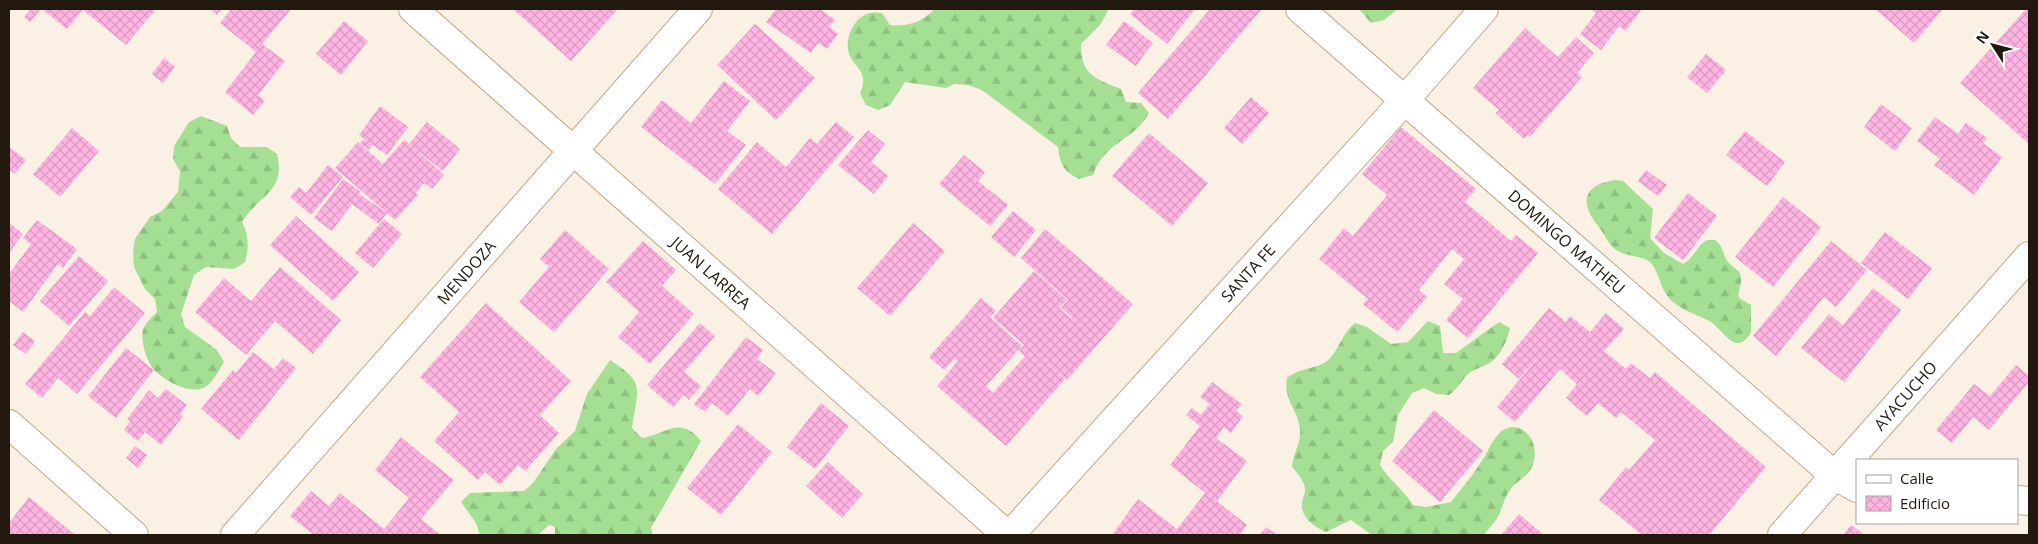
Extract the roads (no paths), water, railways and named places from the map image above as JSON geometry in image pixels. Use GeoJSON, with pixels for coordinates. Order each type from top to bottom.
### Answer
{"type":"FeatureCollection","features":[{"type":"Feature","properties":{"kind":"street","name":"JUAN LARREA"},"geometry":{"type":"LineString","coordinates":[[413,9],[1009,535]]}},
{"type":"Feature","properties":{"kind":"street","name":"MENDOZA"},"geometry":{"type":"LineString","coordinates":[[236,535],[572,150],[698,9]]}},
{"type":"Feature","properties":{"kind":"street","name":"DOMINGO MATHEU"},"geometry":{"type":"LineString","coordinates":[[1300,9],[1846,482]]}},
{"type":"Feature","properties":{"kind":"street","name":"SANTA FE"},"geometry":{"type":"LineString","coordinates":[[1009,535],[1404,101],[1484,9]]}},
{"type":"Feature","properties":{"kind":"street","name":"AYACUCHO"},"geometry":{"type":"LineString","coordinates":[[1865,459],[2029,256]]}},
{"type":"Feature","properties":{"kind":"street"},"geometry":{"type":"LineString","coordinates":[[9,424],[134,535]]}},
{"type":"Feature","properties":{"kind":"street","name":"AYACUCHO"},"geometry":{"type":"LineString","coordinates":[[1782,535],[1846,482],[1856,470]]}}]}
